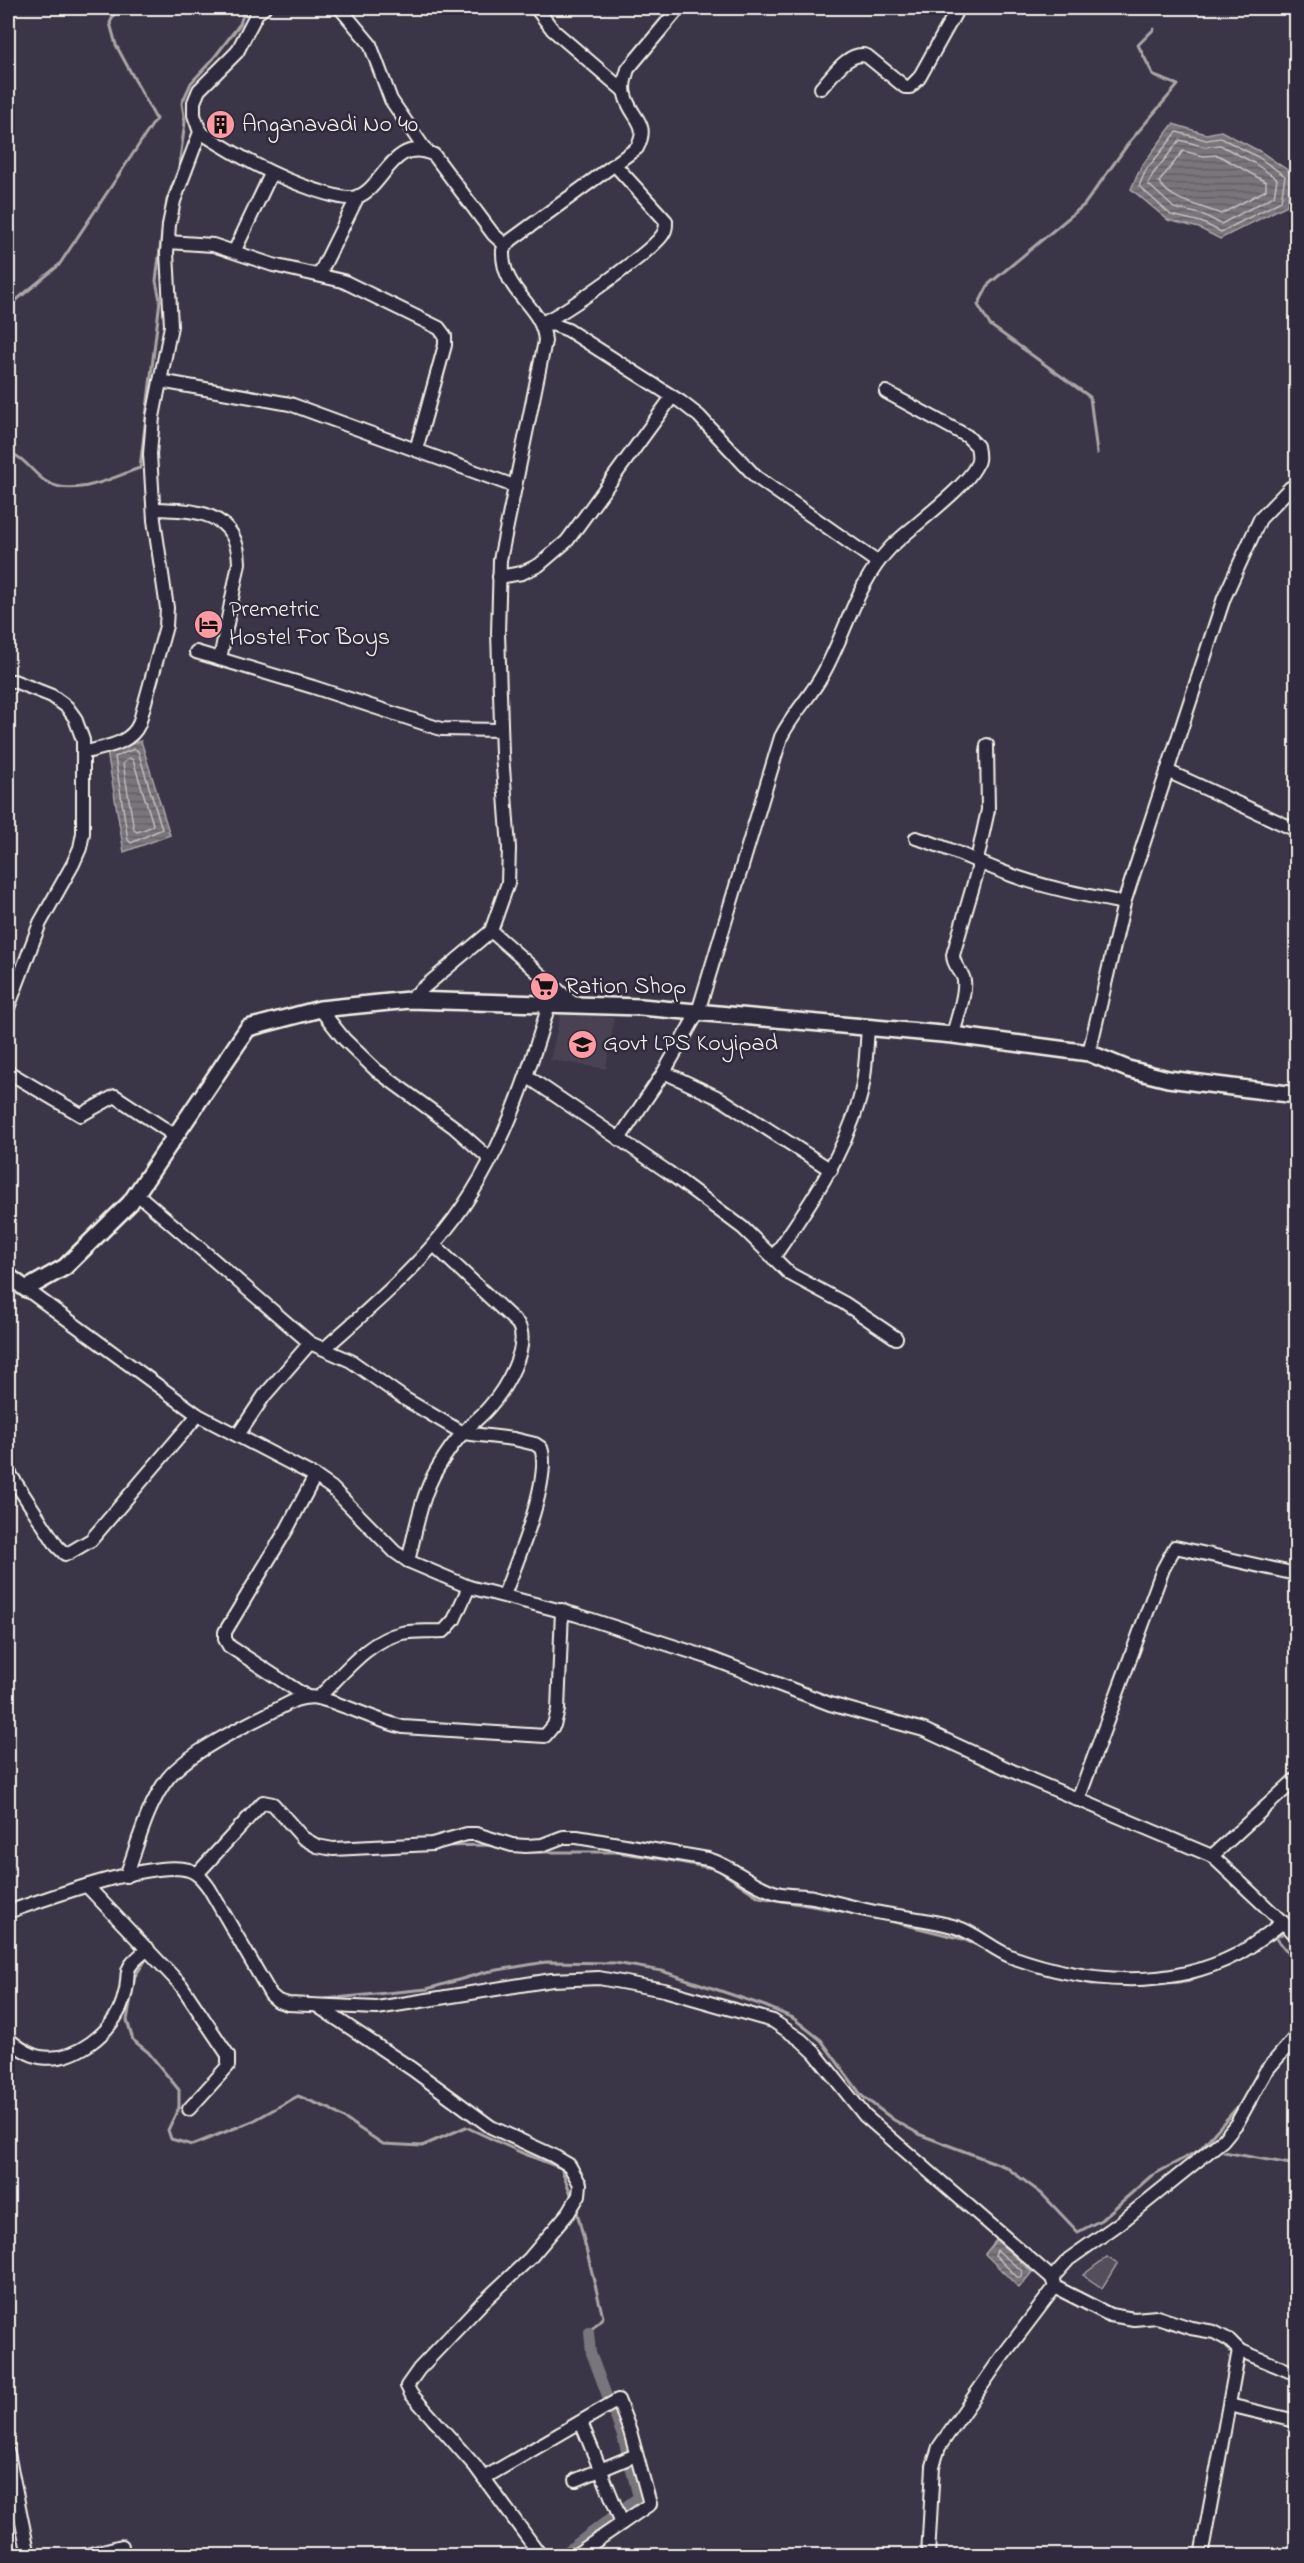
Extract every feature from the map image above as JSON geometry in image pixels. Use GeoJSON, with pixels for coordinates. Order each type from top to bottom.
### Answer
{"type":"FeatureCollection","features":[{"type":"Feature","properties":{"kind":"street"},"geometry":{"type":"LineString","coordinates":[[340,8],[370,44],[391,100],[426,151]]}},
{"type":"Feature","properties":{"kind":"street"},"geometry":{"type":"LineString","coordinates":[[536,8],[554,30],[624,91]]}},
{"type":"Feature","properties":{"kind":"street"},"geometry":{"type":"LineString","coordinates":[[409,1000],[491,931],[508,883],[509,848],[501,730],[498,633],[500,560],[544,341],[541,325],[507,277],[502,260],[505,245],[637,148],[643,134],[639,121],[626,100],[624,80],[632,63],[679,8]]}},
{"type":"Feature","properties":{"kind":"street"},"geometry":{"type":"LineString","coordinates":[[821,88],[851,58],[861,54],[867,56],[905,87],[910,87],[919,78],[958,8]]}},
{"type":"Feature","properties":{"kind":"street"},"geometry":{"type":"LineString","coordinates":[[256,9],[237,52],[200,90],[194,102],[194,116],[200,132],[272,174],[327,193],[345,197],[358,196]]}},
{"type":"Feature","properties":{"kind":"street"},"geometry":{"type":"LineString","coordinates":[[83,753],[128,739],[134,734],[142,717],[166,626],[167,608],[154,509],[150,454],[160,381],[171,326],[168,242],[174,201],[200,132]]}},
{"type":"Feature","properties":{"kind":"street"},"geometry":{"type":"LineString","coordinates":[[319,274],[358,196],[405,152],[412,150],[426,151],[434,155],[493,234],[505,245]]}},
{"type":"Feature","properties":{"kind":"street"},"geometry":{"type":"LineString","coordinates":[[541,325],[603,284],[656,242],[666,228],[666,221],[615,165]]}},
{"type":"Feature","properties":{"kind":"street"},"geometry":{"type":"LineString","coordinates":[[235,250],[272,174]]}},
{"type":"Feature","properties":{"kind":"street"},"geometry":{"type":"LineString","coordinates":[[168,242],[213,245],[235,250],[273,265],[343,281],[444,332],[445,345],[416,450]]}},
{"type":"Feature","properties":{"kind":"street"},"geometry":{"type":"LineString","coordinates":[[541,325],[552,324],[568,330],[672,396],[699,416],[756,477],[877,562]]}},
{"type":"Feature","properties":{"kind":"street"},"geometry":{"type":"LineString","coordinates":[[160,381],[290,404],[514,486]]}},
{"type":"Feature","properties":{"kind":"street"},"geometry":{"type":"LineString","coordinates":[[619,1139],[664,1072],[698,1012],[781,737],[825,670],[859,593],[877,562],[891,546],[938,506],[966,478],[978,460],[977,446],[967,436],[886,392]]}},
{"type":"Feature","properties":{"kind":"street"},"geometry":{"type":"LineString","coordinates":[[499,577],[522,573],[539,565],[567,541],[672,396]]}},
{"type":"Feature","properties":{"kind":"street"},"geometry":{"type":"LineString","coordinates":[[1089,1053],[1124,903],[1224,598],[1260,519],[1290,488],[1296,485]]}},
{"type":"Feature","properties":{"kind":"street"},"geometry":{"type":"LineString","coordinates":[[154,509],[196,512],[223,523],[233,536],[238,548],[239,563],[220,659]]}},
{"type":"Feature","properties":{"kind":"street"},"geometry":{"type":"LineString","coordinates":[[196,652],[441,729],[501,730]]}},
{"type":"Feature","properties":{"kind":"street"},"geometry":{"type":"LineString","coordinates":[[8,681],[14,681],[52,696],[67,707],[81,730],[83,753],[83,833],[80,848],[40,923],[12,983],[8,1008]]}},
{"type":"Feature","properties":{"kind":"street"},"geometry":{"type":"LineString","coordinates":[[953,1035],[964,985],[962,974],[953,963],[953,955],[978,861],[989,801],[987,745]]}},
{"type":"Feature","properties":{"kind":"street"},"geometry":{"type":"LineString","coordinates":[[1167,771],[1296,830]]}},
{"type":"Feature","properties":{"kind":"street"},"geometry":{"type":"LineString","coordinates":[[916,838],[948,847],[1004,873],[1062,890],[1124,903]]}},
{"type":"Feature","properties":{"kind":"street"},"geometry":{"type":"LineString","coordinates":[[491,931],[576,1005]]}},
{"type":"Feature","properties":{"kind":"street"},"geometry":{"type":"LineString","coordinates":[[26,1289],[65,1267],[130,1203],[248,1028],[320,1009],[409,1000],[641,1007],[698,1012],[953,1035],[1089,1053],[1128,1069],[1168,1079],[1296,1095]]}},
{"type":"Feature","properties":{"kind":"street"},"geometry":{"type":"LineString","coordinates":[[325,1348],[434,1245],[478,1185],[528,1077],[549,1004]]}},
{"type":"Feature","properties":{"kind":"street"},"geometry":{"type":"LineString","coordinates":[[320,1009],[344,1039],[376,1070],[454,1127],[490,1159]]}},
{"type":"Feature","properties":{"kind":"street"},"geometry":{"type":"LineString","coordinates":[[773,1258],[831,1170],[860,1100],[865,1074],[868,1028]]}},
{"type":"Feature","properties":{"kind":"street"},"geometry":{"type":"LineString","coordinates":[[8,1072],[81,1115],[115,1096],[174,1135]]}},
{"type":"Feature","properties":{"kind":"street"},"geometry":{"type":"LineString","coordinates":[[664,1072],[721,1099],[831,1170]]}},
{"type":"Feature","properties":{"kind":"street"},"geometry":{"type":"LineString","coordinates":[[528,1077],[743,1228],[790,1274],[844,1303],[896,1338]]}},
{"type":"Feature","properties":{"kind":"street"},"geometry":{"type":"LineString","coordinates":[[136,1192],[310,1343],[351,1361],[405,1399],[463,1433],[493,1435],[535,1444],[541,1448],[543,1466],[531,1523],[504,1596]]}},
{"type":"Feature","properties":{"kind":"street"},"geometry":{"type":"LineString","coordinates":[[408,1561],[426,1492],[437,1469],[463,1433],[489,1408],[508,1380],[520,1349],[522,1330],[434,1245]]}},
{"type":"Feature","properties":{"kind":"street"},"geometry":{"type":"LineString","coordinates":[[8,1276],[198,1415],[238,1434],[315,1476],[332,1488],[408,1561],[469,1587],[562,1610],[707,1657],[830,1704],[924,1730],[1078,1800],[1212,1856],[1296,1935]]}},
{"type":"Feature","properties":{"kind":"street"},"geometry":{"type":"LineString","coordinates":[[238,1434],[264,1396],[310,1343]]}},
{"type":"Feature","properties":{"kind":"street"},"geometry":{"type":"LineString","coordinates":[[8,1470],[57,1546],[65,1554],[69,1553],[91,1540],[198,1415]]}},
{"type":"Feature","properties":{"kind":"street"},"geometry":{"type":"LineString","coordinates":[[315,1476],[225,1632],[225,1639],[229,1646],[313,1698],[381,1722],[403,1727],[545,1736],[550,1733],[558,1710],[562,1610]]}},
{"type":"Feature","properties":{"kind":"street"},"geometry":{"type":"LineString","coordinates":[[1078,1800],[1163,1569],[1174,1547],[1296,1574]]}},
{"type":"Feature","properties":{"kind":"street"},"geometry":{"type":"LineString","coordinates":[[126,1876],[155,1799],[169,1777],[188,1759],[295,1700],[313,1698],[370,1649],[389,1637],[408,1632],[444,1631],[454,1620],[469,1587]]}},
{"type":"Feature","properties":{"kind":"street"},"geometry":{"type":"LineString","coordinates":[[1212,1856],[1296,1779]]}},
{"type":"Feature","properties":{"kind":"street"},"geometry":{"type":"LineString","coordinates":[[197,1874],[260,1804],[268,1802],[277,1808],[303,1838],[317,1846],[333,1849],[432,1844],[467,1834],[476,1834],[512,1845],[526,1846],[542,1845],[563,1837],[577,1837],[708,1859],[728,1866],[748,1880],[779,1894],[802,1895],[844,1903],[866,1910],[957,1928],[1008,1955],[1045,1968],[1096,1979],[1126,1980],[1181,1974],[1237,1954],[1283,1922]]}},
{"type":"Feature","properties":{"kind":"street"},"geometry":{"type":"LineString","coordinates":[[8,1912],[87,1886],[126,1876],[180,1869],[197,1874],[209,1888],[271,1995],[278,2001],[288,2004],[377,2008],[552,1980],[599,1978],[664,1990],[773,2021],[801,2040],[815,2053],[865,2116],[1053,2283],[1110,2315],[1134,2319],[1157,2317],[1191,2328],[1214,2332],[1229,2340],[1239,2350],[1296,2374]]}},
{"type":"Feature","properties":{"kind":"street"},"geometry":{"type":"LineString","coordinates":[[87,1886],[181,1985],[228,2055],[228,2066],[189,2109]]}},
{"type":"Feature","properties":{"kind":"street"},"geometry":{"type":"LineString","coordinates":[[8,2039],[26,2052],[40,2057],[59,2056],[82,2048],[102,2034],[116,2016],[124,1999],[127,1969],[130,1963],[148,1949]]}},
{"type":"Feature","properties":{"kind":"street"},"geometry":{"type":"LineString","coordinates":[[318,2007],[412,2069],[491,2127],[569,2165],[580,2184],[579,2195],[569,2212],[530,2258],[481,2304],[419,2369],[407,2386],[411,2394],[484,2478],[541,2556]]}},
{"type":"Feature","properties":{"kind":"street"},"geometry":{"type":"LineString","coordinates":[[928,2556],[933,2466],[939,2447],[1053,2283],[1070,2259],[1120,2223],[1223,2140],[1237,2123],[1266,2071],[1296,2036]]}},
{"type":"Feature","properties":{"kind":"street"},"geometry":{"type":"LineString","coordinates":[[1201,2556],[1239,2350]]}},
{"type":"Feature","properties":{"kind":"street"},"geometry":{"type":"LineString","coordinates":[[484,2478],[618,2400],[650,2505],[574,2556]]}},
{"type":"Feature","properties":{"kind":"street"},"geometry":{"type":"LineString","coordinates":[[1229,2405],[1296,2421]]}},
{"type":"Feature","properties":{"kind":"street"},"geometry":{"type":"LineString","coordinates":[[581,2422],[622,2523]]}},
{"type":"Feature","properties":{"kind":"street"},"geometry":{"type":"LineString","coordinates":[[8,2453],[10,2477],[29,2556]]}},
{"type":"Feature","properties":{"kind":"street"},"geometry":{"type":"LineString","coordinates":[[576,2480],[636,2455]]}},
{"type":"Feature","properties":{"kind":"street"},"geometry":{"type":"LineString","coordinates":[[83,2556],[122,2546]]}},
{"type":"Feature","properties":{"kind":"shaded area","name":"Govt LPS Koyipad"},"geometry":{"type":"Polygon","coordinates":[[[562,1008],[614,1018],[606,1069],[550,1060],[562,1008]]]}},
{"type":"Feature","properties":{"kind":"shaded area"},"geometry":{"type":"Polygon","coordinates":[[[1107,2257],[1117,2264],[1102,2288],[1083,2275],[1107,2257]]]}},
{"type":"Feature","properties":{"kind":"water"},"geometry":{"type":"Polygon","coordinates":[[[1173,124],[1206,134],[1221,131],[1261,152],[1292,173],[1287,205],[1220,239],[1199,228],[1168,220],[1131,189],[1141,167],[1173,124]]]}},
{"type":"Feature","properties":{"kind":"water"},"geometry":{"type":"Polygon","coordinates":[[[141,741],[170,835],[124,852],[107,751],[141,741]]]}},
{"type":"Feature","properties":{"kind":"water"},"geometry":{"type":"Polygon","coordinates":[[[996,2240],[1032,2272],[1019,2288],[985,2254],[996,2240]]]}},
{"type":"Feature","properties":{"kind":"waterway"},"geometry":{"type":"LineString","coordinates":[[8,307],[59,265],[156,119],[116,45],[110,23],[117,8]]}},
{"type":"Feature","properties":{"kind":"waterway"},"geometry":{"type":"LineString","coordinates":[[165,215],[167,200],[179,167],[185,122],[182,103],[191,83],[240,24],[243,15]]}},
{"type":"Feature","properties":{"kind":"waterway"},"geometry":{"type":"LineString","coordinates":[[1097,453],[1090,397],[990,325],[978,305],[989,284],[1084,205],[1131,140],[1178,85],[1154,76],[1138,45],[1154,29]]}},
{"type":"Feature","properties":{"kind":"waterway"},"geometry":{"type":"LineString","coordinates":[[8,452],[18,457],[45,481],[68,488],[93,485],[140,468],[160,300],[156,281],[162,233]]}},
{"type":"Feature","properties":{"kind":"waterway"},"geometry":{"type":"LineString","coordinates":[[445,1846],[498,1847]]}},
{"type":"Feature","properties":{"kind":"waterway"},"geometry":{"type":"LineString","coordinates":[[532,1852],[616,1852],[717,1869],[759,1897],[859,1914]]}},
{"type":"Feature","properties":{"kind":"waterway"},"geometry":{"type":"LineString","coordinates":[[886,1920],[963,1939],[986,1949]]}},
{"type":"Feature","properties":{"kind":"waterway"},"geometry":{"type":"LineString","coordinates":[[1260,1946],[1282,1934]]}},
{"type":"Feature","properties":{"kind":"waterway"},"geometry":{"type":"LineString","coordinates":[[1276,1938],[1296,1962]]}},
{"type":"Feature","properties":{"kind":"waterway"},"geometry":{"type":"LineString","coordinates":[[145,1961],[135,1976],[127,2020],[133,2040],[148,2052],[179,2090],[179,2107],[168,2130],[171,2139],[192,2145],[253,2121],[298,2096],[330,2109],[383,2144],[422,2146],[466,2127],[561,2168],[572,2197]]}},
{"type":"Feature","properties":{"kind":"waterway"},"geometry":{"type":"LineString","coordinates":[[325,1999],[427,1989],[486,1972],[546,1962],[615,1963],[662,1971],[765,2006],[793,2018],[821,2040],[862,2096],[894,2120],[921,2135],[1006,2167],[1042,2194],[1078,2232],[1101,2220],[1151,2176],[1203,2148]]}},
{"type":"Feature","properties":{"kind":"waterway"},"geometry":{"type":"LineString","coordinates":[[1160,1983],[1186,1982],[1203,1974]]}},
{"type":"Feature","properties":{"kind":"waterway"},"geometry":{"type":"LineString","coordinates":[[1071,1979],[1092,1984],[1109,1984]]}},
{"type":"Feature","properties":{"kind":"waterway"},"geometry":{"type":"LineString","coordinates":[[1201,2148],[1241,2103]]}},
{"type":"Feature","properties":{"kind":"waterway"},"geometry":{"type":"LineString","coordinates":[[1224,2152],[1296,2165]]}},
{"type":"Feature","properties":{"kind":"waterway"},"geometry":{"type":"LineString","coordinates":[[577,2212],[603,2317],[589,2332]]}},
{"type":"Feature","properties":{"kind":"waterway"},"geometry":{"type":"LineString","coordinates":[[560,2556],[638,2497],[622,2436],[591,2353],[589,2332]]}},
{"type":"Feature","properties":{"kind":"place","name":"Anganavadi No 40"},"geometry":{"type":"Point","coordinates":[221,125]}},
{"type":"Feature","properties":{"kind":"place","name":"Premetric Hostel For Boys"},"geometry":{"type":"Point","coordinates":[208,624]}},
{"type":"Feature","properties":{"kind":"place","name":"Ration Shop"},"geometry":{"type":"Point","coordinates":[544,987]}},
{"type":"Feature","properties":{"kind":"place","name":"Govt LPS Koyipad"},"geometry":{"type":"Point","coordinates":[582,1044]}}]}
